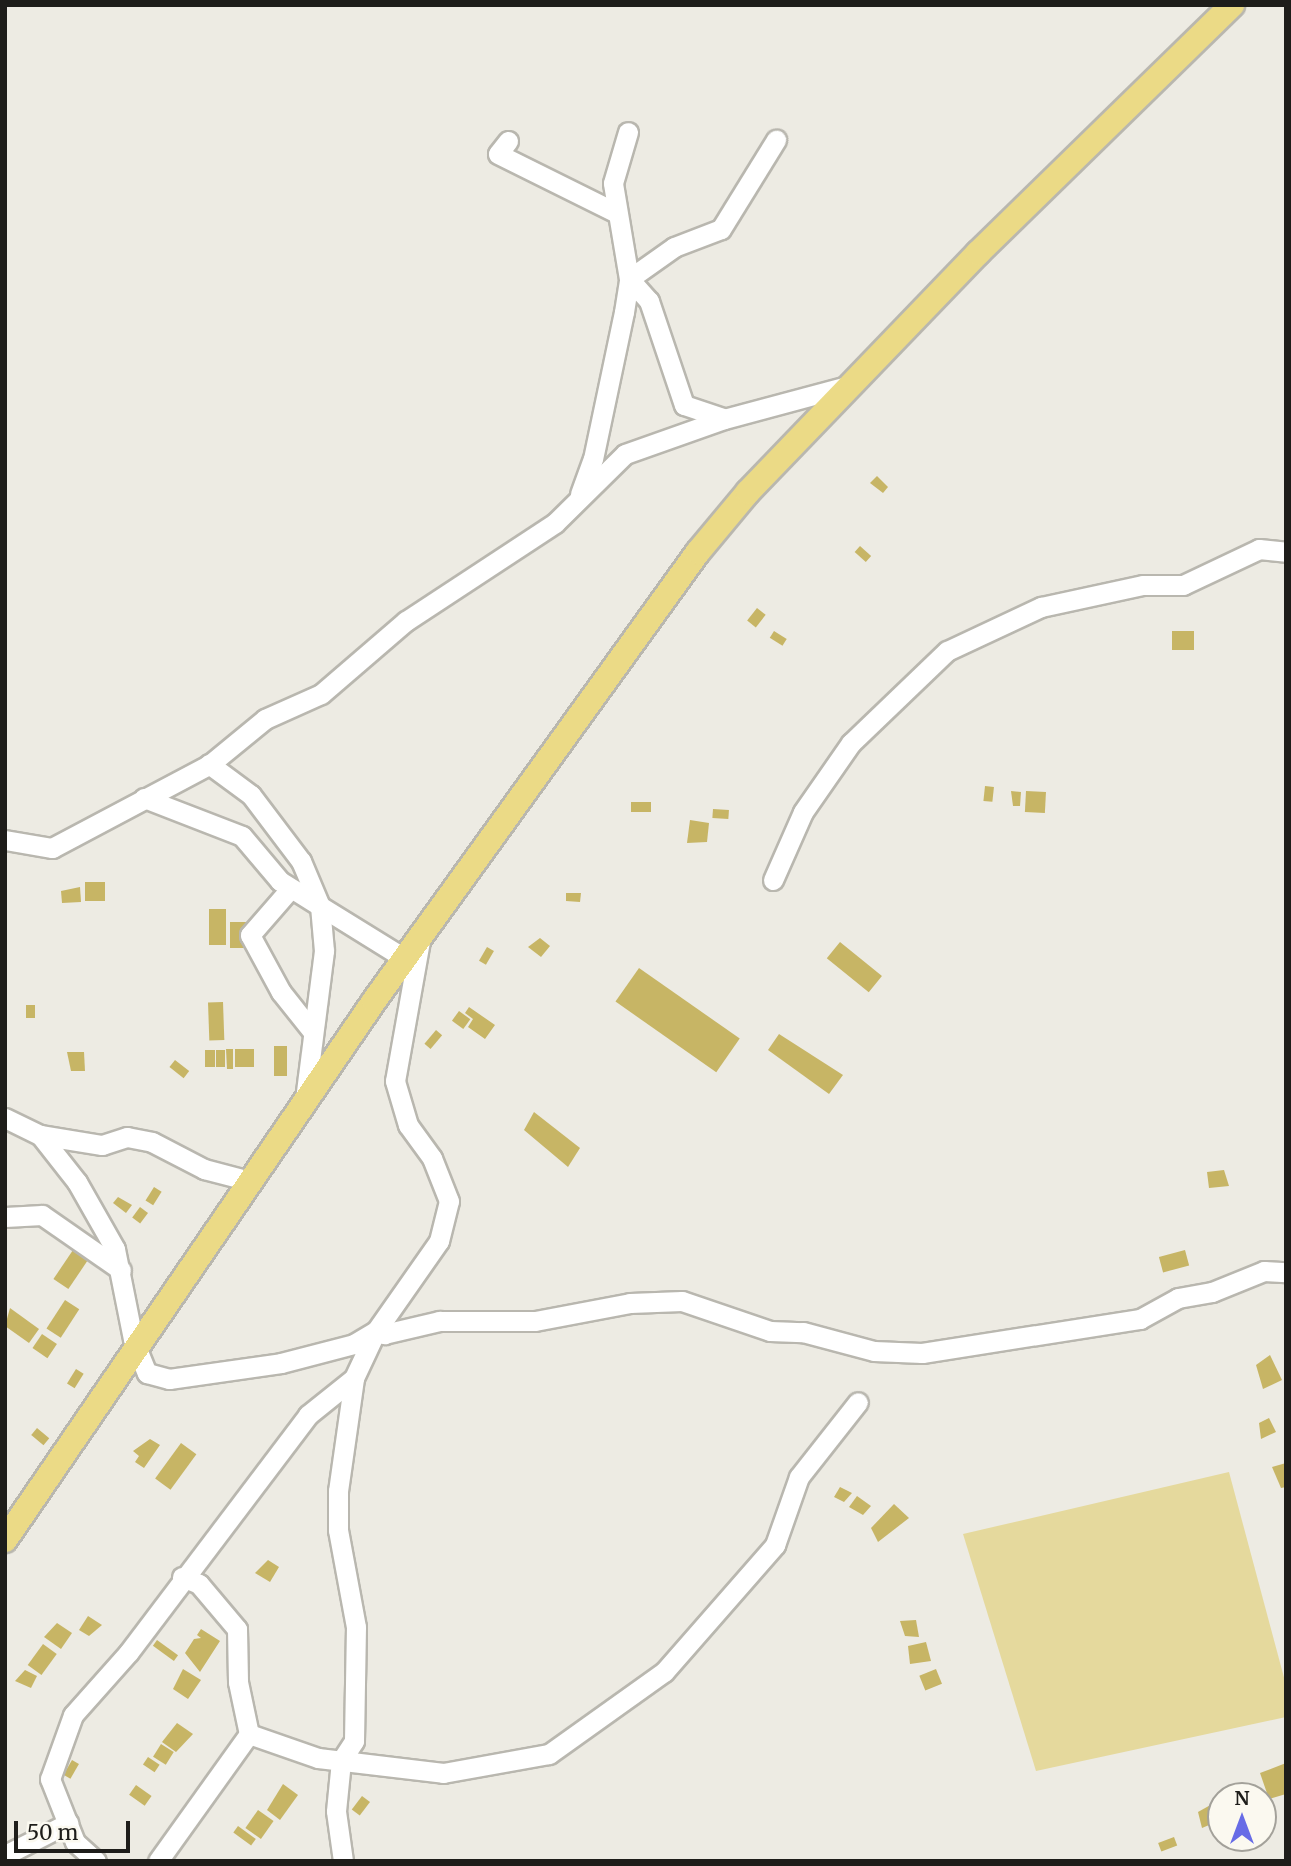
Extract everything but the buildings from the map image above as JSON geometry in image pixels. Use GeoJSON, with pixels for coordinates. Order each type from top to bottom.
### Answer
{"type":"FeatureCollection","features":[{"type":"Feature","properties":{"kind":"main road"},"geometry":{"type":"LineString","coordinates":[[5,1540],[404,958],[698,552],[851,385],[1232,5]]}},
{"type":"Feature","properties":{"kind":"street"},"geometry":{"type":"LineString","coordinates":[[571,510],[593,459],[629,279],[615,212],[613,183],[628,132]]}},
{"type":"Feature","properties":{"kind":"street"},"geometry":{"type":"LineString","coordinates":[[629,279],[674,247],[721,229],[776,140]]}},
{"type":"Feature","properties":{"kind":"street"},"geometry":{"type":"LineString","coordinates":[[508,141],[498,154],[615,212]]}},
{"type":"Feature","properties":{"kind":"street"},"geometry":{"type":"LineString","coordinates":[[629,279],[649,301],[684,405],[724,419]]}},
{"type":"Feature","properties":{"kind":"street"},"geometry":{"type":"LineString","coordinates":[[5,840],[52,848],[209,764],[265,719],[321,694],[406,621],[571,510],[625,454],[724,419],[851,385]]}},
{"type":"Feature","properties":{"kind":"street"},"geometry":{"type":"LineString","coordinates":[[773,880],[803,812],[844,753],[867,723],[935,659],[1041,607],[1136,586],[1183,585],[1259,549],[1286,552]]}},
{"type":"Feature","properties":{"kind":"street"},"geometry":{"type":"LineString","coordinates":[[209,764],[251,795],[301,860],[320,906],[324,951],[305,1100]]}},
{"type":"Feature","properties":{"kind":"street"},"geometry":{"type":"LineString","coordinates":[[144,798],[242,836],[290,889],[404,958]]}},
{"type":"Feature","properties":{"kind":"street"},"geometry":{"type":"LineString","coordinates":[[290,889],[250,935],[281,992],[312,1031]]}},
{"type":"Feature","properties":{"kind":"street"},"geometry":{"type":"LineString","coordinates":[[343,1861],[336,1811],[341,1761],[354,1741],[355,1599],[338,1530],[354,1378],[376,1331],[439,1241],[449,1201],[432,1157],[408,1125],[395,1081],[421,936]]}},
{"type":"Feature","properties":{"kind":"street"},"geometry":{"type":"LineString","coordinates":[[10,1124],[40,1135],[102,1145],[127,1137],[152,1142],[204,1169],[250,1181]]}},
{"type":"Feature","properties":{"kind":"street"},"geometry":{"type":"LineString","coordinates":[[40,1135],[77,1182],[121,1270],[120,1286],[147,1373],[169,1379],[281,1363],[354,1344],[376,1331]]}},
{"type":"Feature","properties":{"kind":"street"},"geometry":{"type":"LineString","coordinates":[[5,1217],[42,1215],[121,1270]]}},
{"type":"Feature","properties":{"kind":"street"},"geometry":{"type":"LineString","coordinates":[[376,1331],[384,1334],[455,1318],[535,1321],[630,1303],[682,1301],[710,1306],[770,1331],[803,1332],[874,1351],[922,1353],[1139,1319],[1178,1298],[1212,1292],[1264,1271],[1286,1272]]}},
{"type":"Feature","properties":{"kind":"street"},"geometry":{"type":"LineString","coordinates":[[96,1861],[75,1842],[50,1779],[73,1715],[129,1652],[182,1577],[308,1415],[354,1378]]}},
{"type":"Feature","properties":{"kind":"street"},"geometry":{"type":"LineString","coordinates":[[248,1734],[341,1761],[443,1773],[549,1754],[664,1672],[775,1545],[799,1477],[858,1402]]}},
{"type":"Feature","properties":{"kind":"street"},"geometry":{"type":"LineString","coordinates":[[158,1861],[248,1734],[238,1682],[237,1629],[199,1584],[182,1577]]}},
{"type":"Feature","properties":{"kind":"street"},"geometry":{"type":"LineString","coordinates":[[5,1855],[68,1823]]}},
{"type":"Feature","properties":{"kind":"shaded area"},"geometry":{"type":"Polygon","coordinates":[[[1229,1472],[1286,1685],[1286,1717],[1036,1771],[963,1534],[1229,1472]]]}}]}
